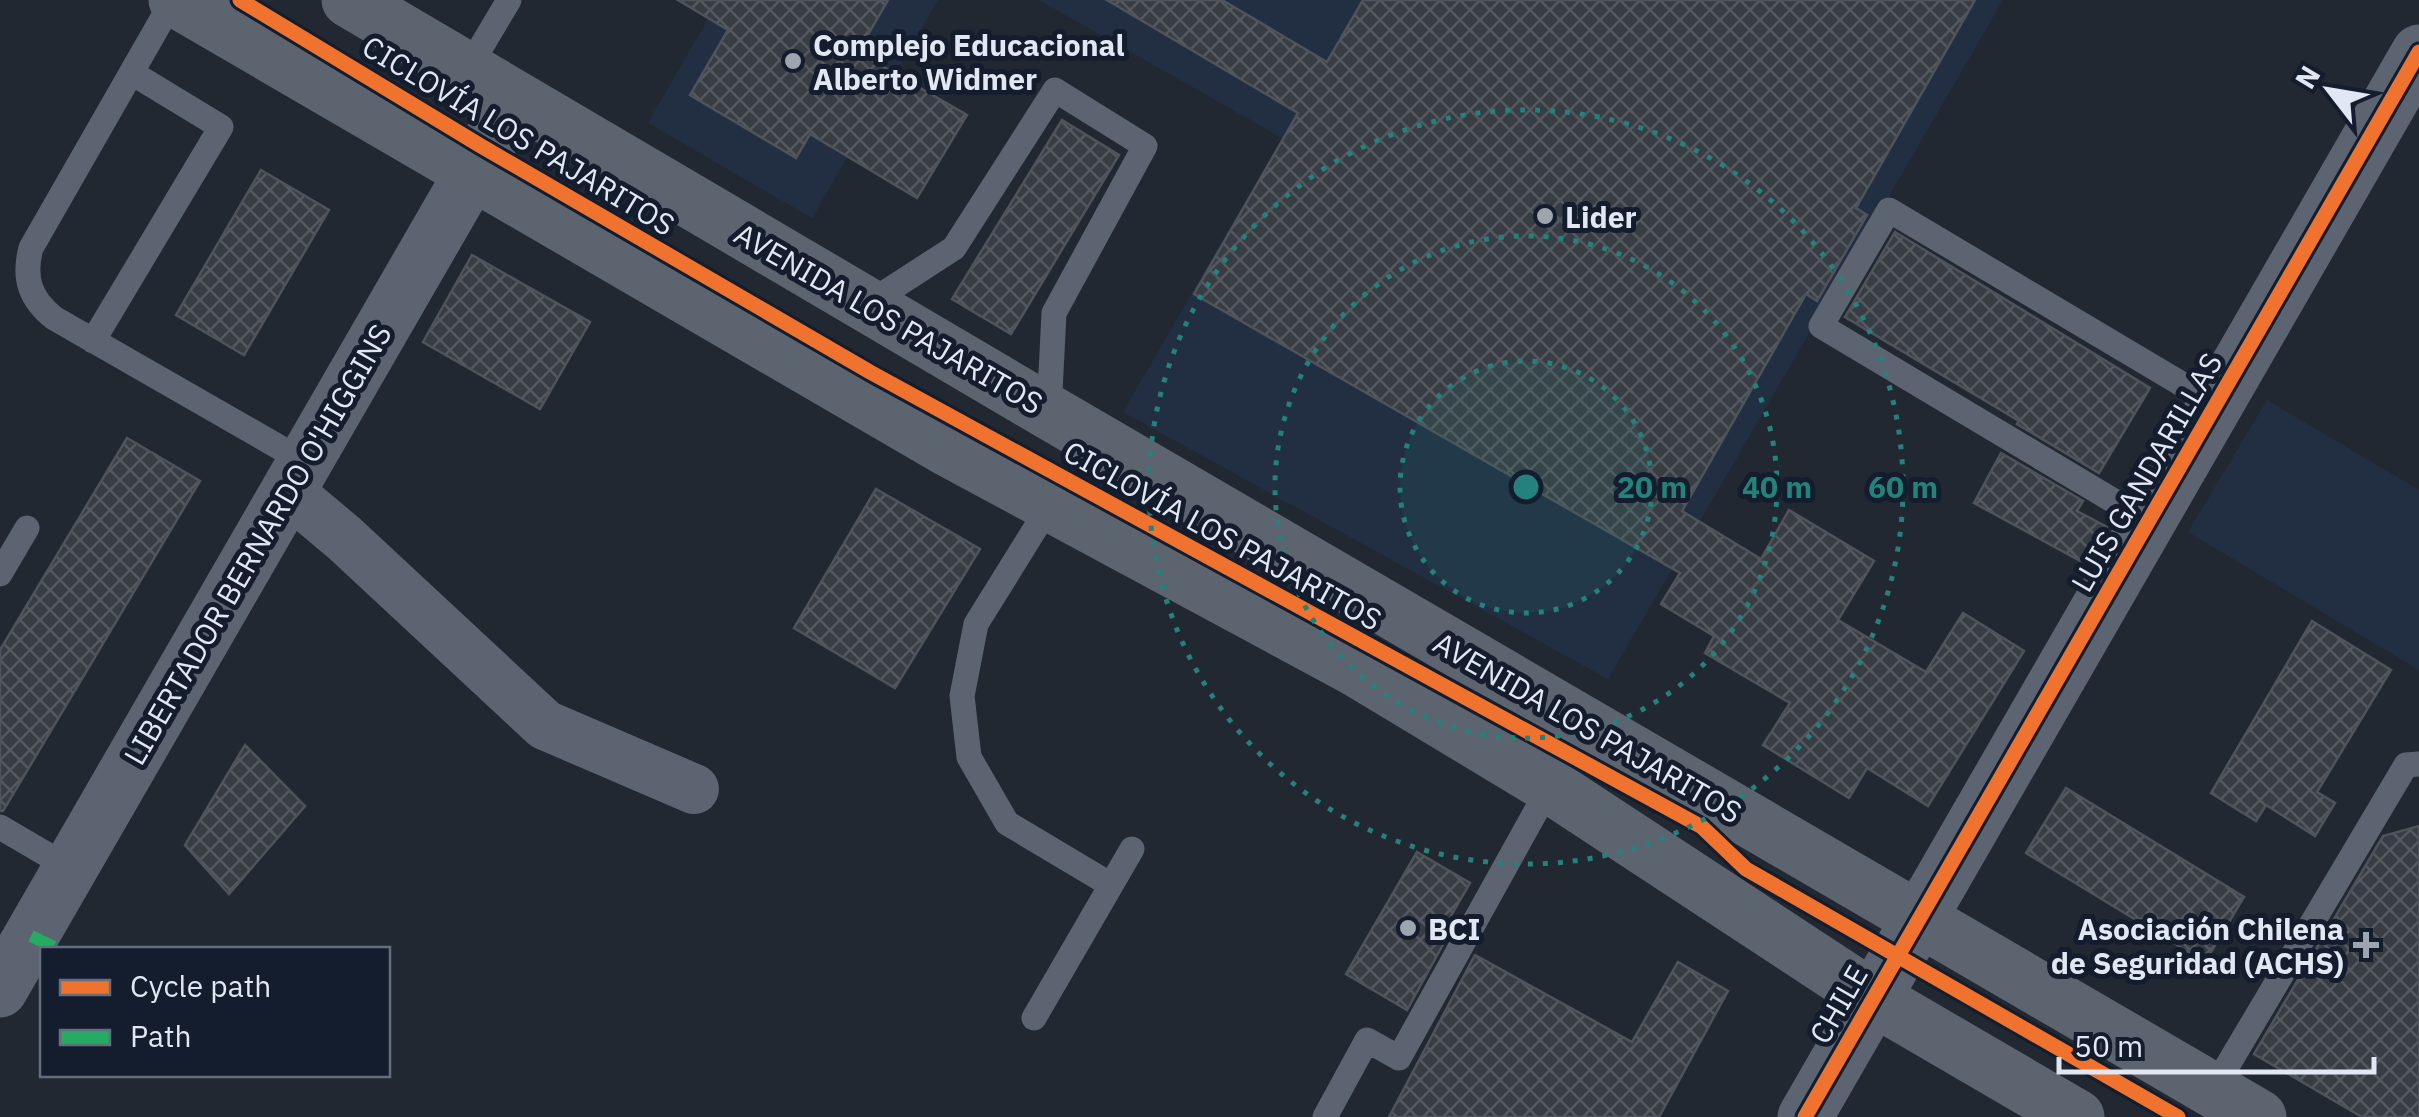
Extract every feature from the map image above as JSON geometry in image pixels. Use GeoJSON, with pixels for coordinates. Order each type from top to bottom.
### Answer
{"type":"FeatureCollection","features":[{"type":"Feature","properties":{"kind":"main road"},"geometry":{"type":"LineString","coordinates":[[175,0],[1050,506],[1256,613],[1550,786],[1874,998],[2077,1117]]}},
{"type":"Feature","properties":{"kind":"main road","name":"AVENIDA LOS PAJARITOS"},"geometry":{"type":"LineString","coordinates":[[349,0],[2259,1117]]}},
{"type":"Feature","properties":{"kind":"street","name":"LUIS GANDARILLAS"},"geometry":{"type":"LineString","coordinates":[[1918,919],[2419,52]]}},
{"type":"Feature","properties":{"kind":"street","name":"LIBERTADOR BERNARDO O'HIGGINS"},"geometry":{"type":"LineString","coordinates":[[46,942],[70,868],[515,98]]}},
{"type":"Feature","properties":{"kind":"street"},"geometry":{"type":"LineString","coordinates":[[296,477],[344,538],[545,724],[694,789]]}},
{"type":"Feature","properties":{"kind":"street","name":"CHILE"},"geometry":{"type":"LineString","coordinates":[[1805,1117],[1918,919]]}},
{"type":"Feature","properties":{"kind":"street","name":"LIBERTADOR BERNARDO O'HIGGINS"},"geometry":{"type":"LineString","coordinates":[[0,990],[40,948]]}},
{"type":"Feature","properties":{"kind":"lane"},"geometry":{"type":"LineString","coordinates":[[175,0],[38,234],[26,263],[27,279],[40,308],[296,477]]}},
{"type":"Feature","properties":{"kind":"lane"},"geometry":{"type":"LineString","coordinates":[[468,69],[509,0]]}},
{"type":"Feature","properties":{"kind":"lane"},"geometry":{"type":"LineString","coordinates":[[93,340],[222,127],[132,73]]}},
{"type":"Feature","properties":{"kind":"lane"},"geometry":{"type":"LineString","coordinates":[[866,305],[954,248],[1055,90],[1145,146],[1054,313],[1049,412]]}},
{"type":"Feature","properties":{"kind":"lane"},"geometry":{"type":"LineString","coordinates":[[2149,522],[1821,326],[1889,210],[2217,406]]}},
{"type":"Feature","properties":{"kind":"lane"},"geometry":{"type":"LineString","coordinates":[[1050,506],[976,624],[962,696],[970,758],[1006,823],[1110,885]]}},
{"type":"Feature","properties":{"kind":"lane"},"geometry":{"type":"LineString","coordinates":[[0,574],[27,528]]}},
{"type":"Feature","properties":{"kind":"lane"},"geometry":{"type":"LineString","coordinates":[[2213,1090],[2406,765],[2419,764]]}},
{"type":"Feature","properties":{"kind":"lane"},"geometry":{"type":"LineString","coordinates":[[1324,1117],[1367,1040],[1399,1058],[1550,786]]}},
{"type":"Feature","properties":{"kind":"lane"},"geometry":{"type":"LineString","coordinates":[[0,827],[70,868]]}},
{"type":"Feature","properties":{"kind":"lane"},"geometry":{"type":"LineString","coordinates":[[1034,1018],[1132,848]]}},
{"type":"Feature","properties":{"kind":"shaded area","name":"Complejo Educacional Alberto Widmer"},"geometry":{"type":"Polygon","coordinates":[[[719,0],[938,0],[812,218],[648,123],[719,0]]]}},
{"type":"Feature","properties":{"kind":"shaded area","name":"Lider"},"geometry":{"type":"Polygon","coordinates":[[[1039,0],[2003,0],[1608,679],[1123,412],[1282,138],[1039,0]]]}},
{"type":"Feature","properties":{"kind":"shaded area"},"geometry":{"type":"Polygon","coordinates":[[[2267,400],[2419,490],[2419,670],[2188,532],[2267,400]]]}},
{"type":"Feature","properties":{"kind":"building","name":"Complejo Educacional Alberto Widmer"},"geometry":{"type":"Polygon","coordinates":[[[678,0],[888,0],[858,52],[967,115],[917,198],[810,134],[796,158],[690,95],[728,30],[678,0]]]}},
{"type":"Feature","properties":{"kind":"building","name":"Lider"},"geometry":{"type":"Polygon","coordinates":[[[1107,0],[1222,0],[1327,62],[1363,0],[1975,0],[1856,208],[1867,215],[1817,301],[1806,294],[1682,511],[1761,559],[1789,510],[1874,561],[1838,620],[1926,672],[1963,613],[2024,651],[1928,806],[1867,768],[1849,798],[1763,745],[1790,703],[1705,653],[1714,636],[1661,604],[1680,573],[1194,294],[1298,113],[1107,0]]]}},
{"type":"Feature","properties":{"kind":"building"},"geometry":{"type":"Polygon","coordinates":[[[1062,120],[1119,155],[1011,334],[952,299],[1062,120]]]}},
{"type":"Feature","properties":{"kind":"building"},"geometry":{"type":"Polygon","coordinates":[[[261,170],[329,210],[244,355],[176,315],[261,170]]]}},
{"type":"Feature","properties":{"kind":"building"},"geometry":{"type":"Polygon","coordinates":[[[1895,232],[2150,388],[2099,473],[1845,317],[1895,232]]]}},
{"type":"Feature","properties":{"kind":"building"},"geometry":{"type":"Polygon","coordinates":[[[472,255],[590,322],[540,409],[423,342],[472,255]]]}},
{"type":"Feature","properties":{"kind":"building"},"geometry":{"type":"Polygon","coordinates":[[[127,438],[200,481],[0,811],[0,650],[127,438]]]}},
{"type":"Feature","properties":{"kind":"building"},"geometry":{"type":"Polygon","coordinates":[[[2001,453],[2083,501],[2077,511],[2107,527],[2086,564],[1974,503],[2001,453]]]}},
{"type":"Feature","properties":{"kind":"building"},"geometry":{"type":"Polygon","coordinates":[[[876,489],[980,549],[895,688],[794,628],[876,489]]]}},
{"type":"Feature","properties":{"kind":"building"},"geometry":{"type":"Polygon","coordinates":[[[2312,621],[2391,670],[2317,792],[2335,803],[2315,836],[2266,805],[2256,821],[2211,793],[2312,621]]]}},
{"type":"Feature","properties":{"kind":"building"},"geometry":{"type":"Polygon","coordinates":[[[245,745],[305,806],[229,894],[185,845],[245,745]]]}},
{"type":"Feature","properties":{"kind":"building"},"geometry":{"type":"Polygon","coordinates":[[[2066,788],[2244,897],[2205,962],[2026,853],[2066,788]]]}},
{"type":"Feature","properties":{"kind":"building","name":"Asociación Chilena de Seguridad (ACHS)"},"geometry":{"type":"Polygon","coordinates":[[[2419,826],[2419,1117],[2362,1117],[2254,1054],[2383,836],[2419,826]]]}},
{"type":"Feature","properties":{"kind":"building","name":"BCI"},"geometry":{"type":"Polygon","coordinates":[[[1417,852],[1470,883],[1440,935],[1446,939],[1407,1010],[1346,974],[1417,852]]]}},
{"type":"Feature","properties":{"kind":"building"},"geometry":{"type":"Polygon","coordinates":[[[1475,955],[1632,1042],[1678,962],[1728,991],[1659,1117],[1389,1117],[1475,955]]]}},
{"type":"Feature","properties":{"kind":"marked path"},"geometry":{"type":"LineString","coordinates":[[31,936],[54,947]]}},
{"type":"Feature","properties":{"kind":"cycle path","name":"CICLOVÍA LOS PAJARITOS"},"geometry":{"type":"LineString","coordinates":[[240,0],[481,146],[870,372],[1702,827],[1746,869],[2178,1117]]}},
{"type":"Feature","properties":{"kind":"cycle path"},"geometry":{"type":"LineString","coordinates":[[1805,1117],[2419,52]]}},
{"type":"Feature","properties":{"kind":"place","name":"Complejo Educacional Alberto Widmer"},"geometry":{"type":"Point","coordinates":[793,61]}},
{"type":"Feature","properties":{"kind":"place","name":"Lider"},"geometry":{"type":"Point","coordinates":[1545,216]}},
{"type":"Feature","properties":{"kind":"place","name":"BCI"},"geometry":{"type":"Point","coordinates":[1408,928]}},
{"type":"Feature","properties":{"kind":"place","name":"Asociación Chilena de Seguridad (ACHS)"},"geometry":{"type":"Point","coordinates":[2366,945]}}]}
